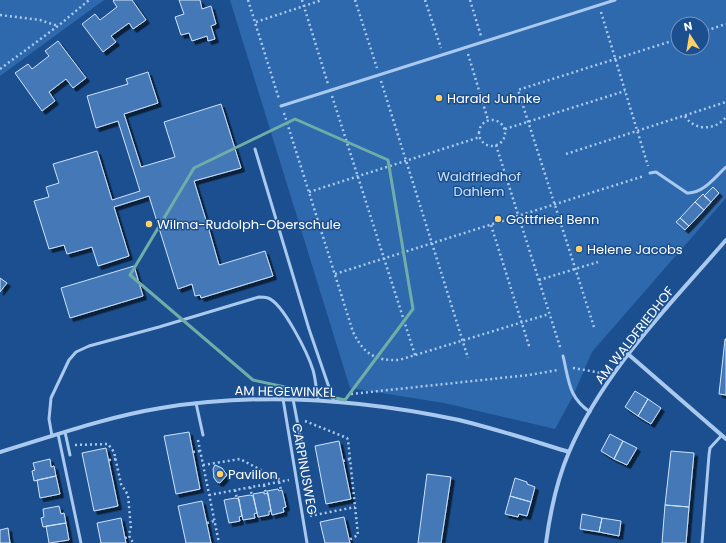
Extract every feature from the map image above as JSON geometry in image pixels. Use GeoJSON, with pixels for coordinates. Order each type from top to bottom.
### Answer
{"type":"FeatureCollection","features":[{"type":"Feature","properties":{"kind":"street","name":"AM WALDFRIEDHOF"},"geometry":{"type":"LineString","coordinates":[[546,543],[555,499],[569,452],[605,386],[628,354],[726,240]]}},
{"type":"Feature","properties":{"kind":"street"},"geometry":{"type":"LineString","coordinates":[[628,354],[726,439]]}},
{"type":"Feature","properties":{"kind":"street","name":"AM HEGEWINKEL"},"geometry":{"type":"LineString","coordinates":[[0,452],[58,434],[125,416],[228,400],[293,399],[396,408],[459,420],[569,452]]}},
{"type":"Feature","properties":{"kind":"lane"},"geometry":{"type":"LineString","coordinates":[[282,106],[615,0]]}},
{"type":"Feature","properties":{"kind":"lane"},"geometry":{"type":"LineString","coordinates":[[255,149],[309,329],[334,402]]}},
{"type":"Feature","properties":{"kind":"lane"},"geometry":{"type":"LineString","coordinates":[[650,174],[656,172],[687,194],[693,194],[700,190],[726,167]]}},
{"type":"Feature","properties":{"kind":"lane"},"geometry":{"type":"LineString","coordinates":[[52,436],[49,419],[51,398],[69,360],[76,352],[89,346],[259,297],[268,298],[276,304],[297,335],[313,372],[318,400]]}},
{"type":"Feature","properties":{"kind":"lane"},"geometry":{"type":"LineString","coordinates":[[563,356],[573,396],[580,405],[590,412]]}},
{"type":"Feature","properties":{"kind":"lane","name":"CARPINUSWEG"},"geometry":{"type":"LineString","coordinates":[[283,399],[307,543]]}},
{"type":"Feature","properties":{"kind":"lane"},"geometry":{"type":"LineString","coordinates":[[293,399],[302,446]]}},
{"type":"Feature","properties":{"kind":"lane"},"geometry":{"type":"LineString","coordinates":[[196,404],[202,435]]}},
{"type":"Feature","properties":{"kind":"lane"},"geometry":{"type":"LineString","coordinates":[[65,432],[70,455]]}},
{"type":"Feature","properties":{"kind":"lane"},"geometry":{"type":"LineString","coordinates":[[58,434],[80,543]]}},
{"type":"Feature","properties":{"kind":"lane"},"geometry":{"type":"LineString","coordinates":[[702,543],[710,448],[722,436]]}},
{"type":"Feature","properties":{"kind":"path"},"geometry":{"type":"LineString","coordinates":[[0,69],[58,26],[89,0]]}},
{"type":"Feature","properties":{"kind":"path"},"geometry":{"type":"LineString","coordinates":[[248,0],[353,332],[360,345],[372,356],[385,360],[399,360],[549,314]]}},
{"type":"Feature","properties":{"kind":"path"},"geometry":{"type":"LineString","coordinates":[[302,0],[415,355]]}},
{"type":"Feature","properties":{"kind":"path"},"geometry":{"type":"LineString","coordinates":[[255,22],[322,0]]}},
{"type":"Feature","properties":{"kind":"path"},"geometry":{"type":"LineString","coordinates":[[355,0],[433,243],[468,358]]}},
{"type":"Feature","properties":{"kind":"path"},"geometry":{"type":"LineString","coordinates":[[425,0],[443,55]]}},
{"type":"Feature","properties":{"kind":"path"},"geometry":{"type":"LineString","coordinates":[[470,0],[483,42]]}},
{"type":"Feature","properties":{"kind":"path"},"geometry":{"type":"LineString","coordinates":[[0,15],[40,20],[58,26]]}},
{"type":"Feature","properties":{"kind":"path"},"geometry":{"type":"LineString","coordinates":[[335,274],[650,174],[604,23]]}},
{"type":"Feature","properties":{"kind":"path"},"geometry":{"type":"LineString","coordinates":[[710,29],[726,24]]}},
{"type":"Feature","properties":{"kind":"path"},"geometry":{"type":"LineString","coordinates":[[594,327],[518,90],[670,42]]}},
{"type":"Feature","properties":{"kind":"path"},"geometry":{"type":"LineString","coordinates":[[466,48],[488,120]]}},
{"type":"Feature","properties":{"kind":"path"},"geometry":{"type":"LineString","coordinates":[[505,129],[625,91]]}},
{"type":"Feature","properties":{"kind":"path"},"geometry":{"type":"LineString","coordinates":[[566,154],[726,102]]}},
{"type":"Feature","properties":{"kind":"path"},"geometry":{"type":"LineString","coordinates":[[685,116],[688,122],[707,128],[720,123],[726,117]]}},
{"type":"Feature","properties":{"kind":"path"},"geometry":{"type":"LineString","coordinates":[[488,120],[500,122],[505,129],[504,137],[496,145],[487,144],[480,137],[481,125],[488,120]]}},
{"type":"Feature","properties":{"kind":"path"},"geometry":{"type":"LineString","coordinates":[[309,192],[480,137]]}},
{"type":"Feature","properties":{"kind":"path"},"geometry":{"type":"LineString","coordinates":[[496,145],[563,356]]}},
{"type":"Feature","properties":{"kind":"path"},"geometry":{"type":"LineString","coordinates":[[491,225],[530,349]]}},
{"type":"Feature","properties":{"kind":"path"},"geometry":{"type":"LineString","coordinates":[[539,280],[598,262]]}},
{"type":"Feature","properties":{"kind":"path"},"geometry":{"type":"LineString","coordinates":[[332,396],[529,375],[566,369],[602,373]]}},
{"type":"Feature","properties":{"kind":"path"},"geometry":{"type":"LineString","coordinates":[[301,420],[347,438],[358,535],[349,540]]}},
{"type":"Feature","properties":{"kind":"path"},"geometry":{"type":"LineString","coordinates":[[197,436],[219,543]]}},
{"type":"Feature","properties":{"kind":"path"},"geometry":{"type":"LineString","coordinates":[[73,437],[75,445],[108,444],[114,452],[121,484],[128,495],[131,529],[130,537],[134,543]]}},
{"type":"Feature","properties":{"kind":"path"},"geometry":{"type":"LineString","coordinates":[[193,452],[200,451]]}},
{"type":"Feature","properties":{"kind":"path"},"geometry":{"type":"LineString","coordinates":[[109,460],[116,459]]}},
{"type":"Feature","properties":{"kind":"path"},"geometry":{"type":"LineString","coordinates":[[203,465],[217,464],[240,459],[282,481]]}},
{"type":"Feature","properties":{"kind":"path"},"geometry":{"type":"LineString","coordinates":[[343,461],[350,460]]}},
{"type":"Feature","properties":{"kind":"path"},"geometry":{"type":"LineString","coordinates":[[209,495],[296,478]]}},
{"type":"Feature","properties":{"kind":"path"},"geometry":{"type":"LineString","coordinates":[[279,482],[281,490]]}},
{"type":"Feature","properties":{"kind":"path"},"geometry":{"type":"LineString","coordinates":[[264,484],[266,494]]}},
{"type":"Feature","properties":{"kind":"path"},"geometry":{"type":"LineString","coordinates":[[250,487],[252,496]]}},
{"type":"Feature","properties":{"kind":"path"},"geometry":{"type":"LineString","coordinates":[[235,490],[237,499]]}},
{"type":"Feature","properties":{"kind":"path"},"geometry":{"type":"LineString","coordinates":[[303,517],[355,507]]}},
{"type":"Feature","properties":{"kind":"path"},"geometry":{"type":"LineString","coordinates":[[207,522],[214,521]]}},
{"type":"Feature","properties":{"kind":"path"},"geometry":{"type":"LineString","coordinates":[[125,538],[130,537]]}},
{"type":"Feature","properties":{"kind":"highlighted area"},"geometry":{"type":"Polygon","coordinates":[[[295,119],[388,160],[413,309],[345,400],[253,380],[130,275],[194,168],[295,119]]]}},
{"type":"Feature","properties":{"kind":"green space"},"geometry":{"type":"Polygon","coordinates":[[[0,0],[104,0],[0,76],[0,0]]]}},
{"type":"Feature","properties":{"kind":"green space","name":"Waldfriedhof Dahlem"},"geometry":{"type":"Polygon","coordinates":[[[230,0],[726,0],[726,198],[592,352],[573,396],[555,429],[444,403],[350,388],[230,0]]]}},
{"type":"Feature","properties":{"kind":"building"},"geometry":{"type":"Polygon","coordinates":[[[132,0],[146,20],[133,29],[129,23],[111,36],[116,42],[103,52],[82,24],[95,14],[100,20],[117,7],[113,1],[132,0]]]}},
{"type":"Feature","properties":{"kind":"building"},"geometry":{"type":"Polygon","coordinates":[[[179,0],[200,0],[202,9],[211,6],[216,24],[211,26],[215,39],[208,41],[207,36],[192,41],[189,33],[181,35],[175,17],[184,14],[179,0]]]}},
{"type":"Feature","properties":{"kind":"building"},"geometry":{"type":"Polygon","coordinates":[[[58,41],[86,78],[73,88],[66,79],[49,92],[55,101],[42,111],[15,73],[28,64],[32,69],[49,56],[45,51],[58,41]]]}},
{"type":"Feature","properties":{"kind":"building"},"geometry":{"type":"Polygon","coordinates":[[[148,72],[158,103],[124,114],[141,167],[175,157],[164,122],[221,104],[241,168],[194,181],[219,265],[265,251],[273,276],[201,298],[200,295],[195,296],[192,284],[178,289],[149,196],[114,207],[129,256],[98,266],[92,247],[67,254],[64,245],[49,249],[34,201],[49,197],[46,187],[59,183],[53,164],[97,151],[112,200],[140,191],[118,121],[96,128],[87,96],[128,84],[126,79],[148,72]]]}},
{"type":"Feature","properties":{"kind":"building"},"geometry":{"type":"Polygon","coordinates":[[[713,187],[719,193],[711,202],[704,196],[713,187]]]}},
{"type":"Feature","properties":{"kind":"building"},"geometry":{"type":"Polygon","coordinates":[[[703,194],[711,202],[704,210],[695,202],[703,194]]]}},
{"type":"Feature","properties":{"kind":"building"},"geometry":{"type":"Polygon","coordinates":[[[695,202],[704,210],[689,226],[680,218],[695,202]]]}},
{"type":"Feature","properties":{"kind":"building"},"geometry":{"type":"Polygon","coordinates":[[[680,218],[689,226],[685,230],[676,222],[680,218]]]}},
{"type":"Feature","properties":{"kind":"building"},"geometry":{"type":"Polygon","coordinates":[[[134,266],[143,296],[70,318],[61,288],[134,266]]]}},
{"type":"Feature","properties":{"kind":"building"},"geometry":{"type":"Polygon","coordinates":[[[0,278],[7,283],[0,292],[0,278]]]}},
{"type":"Feature","properties":{"kind":"building"},"geometry":{"type":"Polygon","coordinates":[[[726,339],[726,395],[719,394],[726,339]]]}},
{"type":"Feature","properties":{"kind":"building"},"geometry":{"type":"Polygon","coordinates":[[[635,391],[648,399],[638,416],[625,407],[635,391]]]}},
{"type":"Feature","properties":{"kind":"building"},"geometry":{"type":"Polygon","coordinates":[[[648,399],[661,408],[651,424],[638,416],[648,399]]]}},
{"type":"Feature","properties":{"kind":"building"},"geometry":{"type":"Polygon","coordinates":[[[189,432],[200,489],[176,494],[164,436],[189,432]]]}},
{"type":"Feature","properties":{"kind":"building"},"geometry":{"type":"Polygon","coordinates":[[[610,434],[623,441],[614,459],[601,451],[610,434]]]}},
{"type":"Feature","properties":{"kind":"building"},"geometry":{"type":"Polygon","coordinates":[[[339,441],[351,499],[326,504],[315,446],[339,441]]]}},
{"type":"Feature","properties":{"kind":"building"},"geometry":{"type":"Polygon","coordinates":[[[623,441],[637,448],[627,465],[614,459],[623,441]]]}},
{"type":"Feature","properties":{"kind":"building"},"geometry":{"type":"Polygon","coordinates":[[[106,448],[118,506],[94,511],[82,453],[106,448]]]}},
{"type":"Feature","properties":{"kind":"building"},"geometry":{"type":"Polygon","coordinates":[[[671,451],[694,453],[689,507],[665,505],[671,451]]]}},
{"type":"Feature","properties":{"kind":"building"},"geometry":{"type":"Polygon","coordinates":[[[50,459],[51,467],[54,466],[56,476],[34,481],[32,471],[35,470],[33,463],[50,459]]]}},
{"type":"Feature","properties":{"kind":"building","name":"Pavillon"},"geometry":{"type":"Polygon","coordinates":[[[215,465],[222,468],[227,475],[220,483],[214,478],[213,469],[215,465]]]}},
{"type":"Feature","properties":{"kind":"building"},"geometry":{"type":"Polygon","coordinates":[[[427,474],[451,477],[441,543],[418,543],[427,474]]]}},
{"type":"Feature","properties":{"kind":"building"},"geometry":{"type":"Polygon","coordinates":[[[56,476],[60,494],[40,498],[37,480],[56,476]]]}},
{"type":"Feature","properties":{"kind":"building"},"geometry":{"type":"Polygon","coordinates":[[[515,478],[527,482],[527,484],[535,487],[531,502],[510,496],[515,478]]]}},
{"type":"Feature","properties":{"kind":"building"},"geometry":{"type":"Polygon","coordinates":[[[278,489],[279,491],[282,490],[286,507],[283,508],[284,512],[272,515],[267,491],[278,489]]]}},
{"type":"Feature","properties":{"kind":"building"},"geometry":{"type":"Polygon","coordinates":[[[264,492],[264,494],[268,493],[271,511],[269,511],[269,515],[258,517],[253,494],[264,492]]]}},
{"type":"Feature","properties":{"kind":"building"},"geometry":{"type":"Polygon","coordinates":[[[253,496],[257,513],[254,514],[255,518],[243,520],[238,497],[253,496]]]}},
{"type":"Feature","properties":{"kind":"building"},"geometry":{"type":"Polygon","coordinates":[[[510,496],[531,502],[527,516],[519,514],[518,517],[505,514],[510,496]]]}},
{"type":"Feature","properties":{"kind":"building"},"geometry":{"type":"Polygon","coordinates":[[[235,498],[239,499],[242,516],[239,517],[240,521],[229,523],[224,500],[235,498]]]}},
{"type":"Feature","properties":{"kind":"building"},"geometry":{"type":"Polygon","coordinates":[[[202,501],[211,543],[186,543],[178,506],[202,501]]]}},
{"type":"Feature","properties":{"kind":"building"},"geometry":{"type":"Polygon","coordinates":[[[665,505],[689,507],[686,543],[662,543],[665,505]]]}},
{"type":"Feature","properties":{"kind":"building"},"geometry":{"type":"Polygon","coordinates":[[[59,506],[61,514],[64,513],[66,523],[43,527],[41,518],[44,517],[43,509],[59,506]]]}},
{"type":"Feature","properties":{"kind":"building"},"geometry":{"type":"Polygon","coordinates":[[[582,514],[602,518],[599,532],[580,529],[582,514]]]}},
{"type":"Feature","properties":{"kind":"building"},"geometry":{"type":"Polygon","coordinates":[[[344,517],[350,543],[325,543],[320,522],[344,517]]]}},
{"type":"Feature","properties":{"kind":"building"},"geometry":{"type":"Polygon","coordinates":[[[121,518],[126,543],[101,543],[97,523],[121,518]]]}},
{"type":"Feature","properties":{"kind":"building"},"geometry":{"type":"Polygon","coordinates":[[[602,518],[621,521],[619,536],[599,532],[602,518]]]}},
{"type":"Feature","properties":{"kind":"building"},"geometry":{"type":"Polygon","coordinates":[[[66,523],[69,540],[49,543],[46,526],[66,523]]]}},
{"type":"Feature","properties":{"kind":"building"},"geometry":{"type":"Polygon","coordinates":[[[8,528],[10,543],[0,543],[0,530],[8,528]]]}},
{"type":"Feature","properties":{"kind":"place","name":"Harald Juhnke"},"geometry":{"type":"Point","coordinates":[439,98]}},
{"type":"Feature","properties":{"kind":"place","name":"Gottfried Benn"},"geometry":{"type":"Point","coordinates":[498,219]}},
{"type":"Feature","properties":{"kind":"place","name":"Wilma-Rudolph-Oberschule"},"geometry":{"type":"Point","coordinates":[149,224]}},
{"type":"Feature","properties":{"kind":"place","name":"Helene Jacobs"},"geometry":{"type":"Point","coordinates":[579,249]}},
{"type":"Feature","properties":{"kind":"place","name":"Pavillon"},"geometry":{"type":"Point","coordinates":[220,474]}}]}
